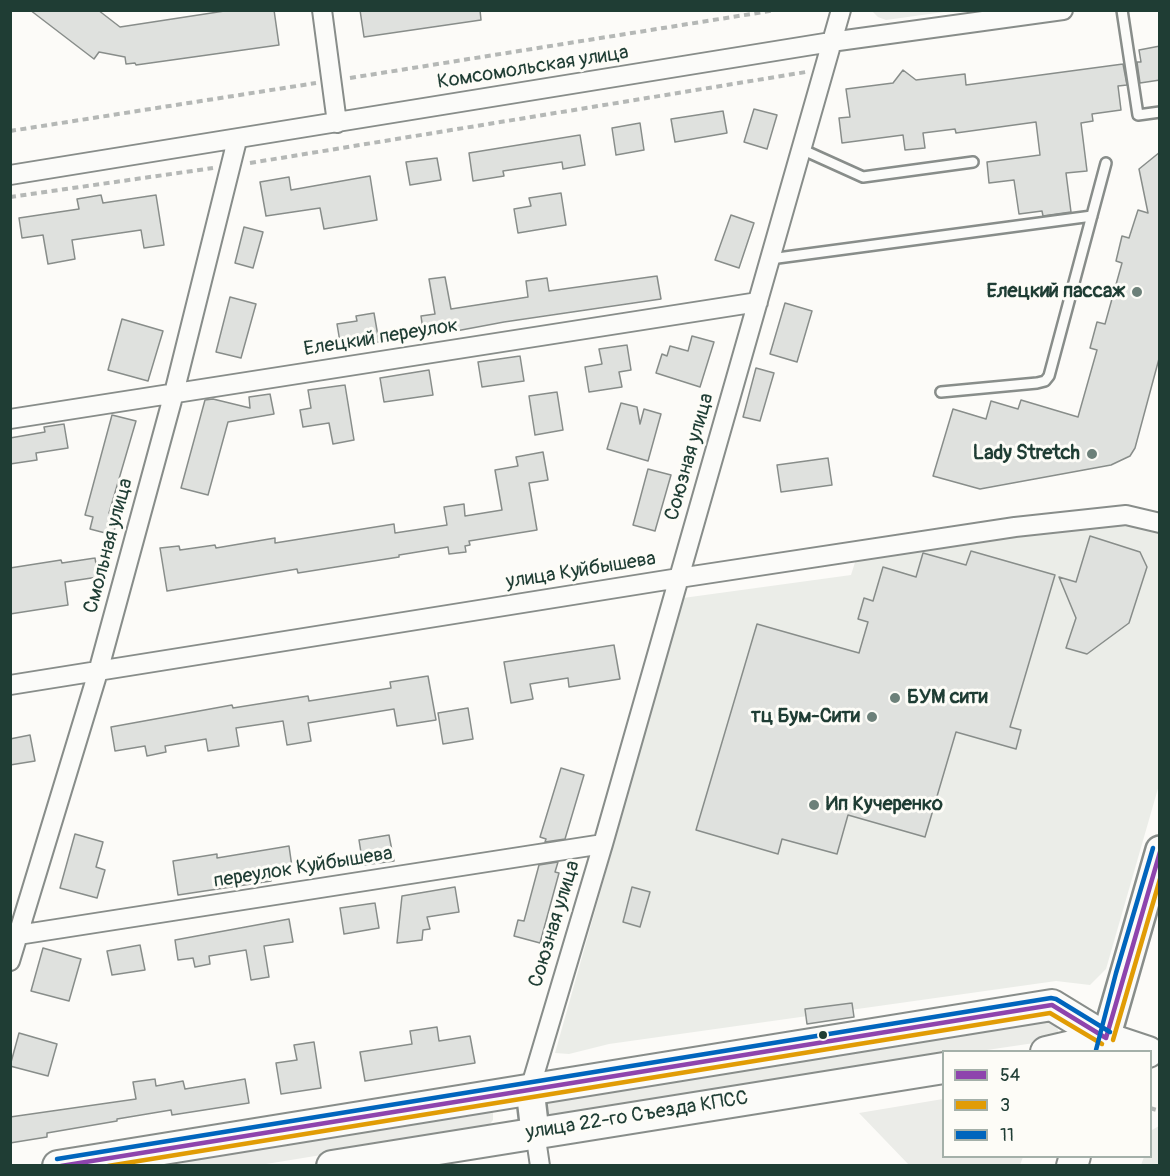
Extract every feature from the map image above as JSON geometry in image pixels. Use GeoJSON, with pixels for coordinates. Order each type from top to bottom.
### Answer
{"type":"FeatureCollection","features":[{"type":"Feature","properties":{"kind":"main road"},"geometry":{"type":"LineString","coordinates":[[1105,1045],[1160,850]]}},
{"type":"Feature","properties":{"kind":"main road"},"geometry":{"type":"LineString","coordinates":[[58,1166],[1052,1005],[1105,1045]]}},
{"type":"Feature","properties":{"kind":"main road"},"geometry":{"type":"LineString","coordinates":[[1063,1050],[1105,1045],[1136,1050]]}},
{"type":"Feature","properties":{"kind":"main road","name":"улица 22-го Съезда КПСС"},"geometry":{"type":"LineString","coordinates":[[332,1166],[942,1068]]}},
{"type":"Feature","properties":{"kind":"main road"},"geometry":{"type":"LineString","coordinates":[[530,1089],[536,1132]]}},
{"type":"Feature","properties":{"kind":"street"},"geometry":{"type":"LineString","coordinates":[[322,10],[336,123]]}},
{"type":"Feature","properties":{"kind":"street","name":"Союзная улица"},"geometry":{"type":"LineString","coordinates":[[530,1089],[603,844],[841,10]]}},
{"type":"Feature","properties":{"kind":"street","name":"Комсомольская улица"},"geometry":{"type":"LineString","coordinates":[[10,175],[831,42],[1063,10]]}},
{"type":"Feature","properties":{"kind":"street","name":"Смольная улица"},"geometry":{"type":"LineString","coordinates":[[10,961],[14,937],[98,672],[174,393],[237,140]]}},
{"type":"Feature","properties":{"kind":"street","name":"Елецкий переулок"},"geometry":{"type":"LineString","coordinates":[[10,419],[758,302]]}},
{"type":"Feature","properties":{"kind":"street","name":"улица Куйбышева"},"geometry":{"type":"LineString","coordinates":[[10,685],[679,578],[1015,527],[1126,516],[1160,524]]}},
{"type":"Feature","properties":{"kind":"street","name":"переулок Куйбышева"},"geometry":{"type":"LineString","coordinates":[[14,937],[603,844]]}},
{"type":"Feature","properties":{"kind":"street"},"geometry":{"type":"LineString","coordinates":[[536,1132],[540,1166]]}},
{"type":"Feature","properties":{"kind":"lane"},"geometry":{"type":"LineString","coordinates":[[1122,10],[1138,115],[1160,111]]}},
{"type":"Feature","properties":{"kind":"lane"},"geometry":{"type":"LineString","coordinates":[[801,149],[863,177],[973,162]]}},
{"type":"Feature","properties":{"kind":"lane"},"geometry":{"type":"LineString","coordinates":[[941,392],[1045,381],[1049,376],[1106,163]]}},
{"type":"Feature","properties":{"kind":"lane"},"geometry":{"type":"LineString","coordinates":[[770,259],[1092,216]]}},
{"type":"Feature","properties":{"kind":"path"},"geometry":{"type":"LineString","coordinates":[[10,131],[776,10]]}},
{"type":"Feature","properties":{"kind":"path"},"geometry":{"type":"LineString","coordinates":[[10,197],[231,166],[824,69]]}},
{"type":"Feature","properties":{"kind":"shaded area"},"geometry":{"type":"Polygon","coordinates":[[[872,11],[951,11],[886,20],[878,17],[872,11]]]}},
{"type":"Feature","properties":{"kind":"shaded area"},"geometry":{"type":"Polygon","coordinates":[[[1159,515],[1159,785],[1106,969],[1090,985],[1056,981],[609,1044],[569,1054],[555,1053],[683,598],[851,575],[857,556],[1159,515]]]}},
{"type":"Feature","properties":{"kind":"shaded area"},"geometry":{"type":"Polygon","coordinates":[[[1044,1018],[1056,1024],[1058,1030],[1058,1034],[1048,1041],[987,1050],[942,1050],[942,1057],[551,1117],[546,1113],[547,1100],[1044,1018]]]}},
{"type":"Feature","properties":{"kind":"shaded area"},"geometry":{"type":"Polygon","coordinates":[[[942,1099],[942,1158],[1023,1158],[1020,1165],[909,1165],[859,1113],[942,1099]]]}},
{"type":"Feature","properties":{"kind":"shaded area"},"geometry":{"type":"Polygon","coordinates":[[[489,1107],[493,1113],[493,1120],[487,1128],[260,1165],[116,1166],[489,1107]]]}},
{"type":"Feature","properties":{"kind":"shaded area"},"geometry":{"type":"Polygon","coordinates":[[[1159,1126],[1159,1165],[1141,1165],[1144,1158],[1152,1158],[1152,1130],[1159,1126]]]}},
{"type":"Feature","properties":{"kind":"building"},"geometry":{"type":"Polygon","coordinates":[[[30,10],[98,10],[120,27],[231,10],[274,10],[279,45],[136,65],[135,63],[126,64],[125,57],[99,52],[94,59],[30,10]]]}},
{"type":"Feature","properties":{"kind":"building"},"geometry":{"type":"Polygon","coordinates":[[[360,10],[480,10],[481,20],[364,37],[360,10]]]}},
{"type":"Feature","properties":{"kind":"building"},"geometry":{"type":"Polygon","coordinates":[[[1160,46],[1160,80],[1140,83],[1137,62],[1141,62],[1139,50],[1160,46]]]}},
{"type":"Feature","properties":{"kind":"building"},"geometry":{"type":"Polygon","coordinates":[[[1123,64],[1127,85],[1118,86],[1121,110],[1092,114],[1093,121],[1081,123],[1087,171],[1066,173],[1071,212],[1043,216],[1042,211],[1019,214],[1014,180],[989,183],[987,162],[1040,155],[1036,122],[956,133],[955,129],[923,133],[925,148],[905,150],[903,135],[842,143],[839,118],[850,117],[846,89],[893,83],[903,70],[916,80],[965,74],[966,85],[1123,64]]]}},
{"type":"Feature","properties":{"kind":"building"},"geometry":{"type":"Polygon","coordinates":[[[754,109],[777,115],[767,149],[744,142],[754,109]]]}},
{"type":"Feature","properties":{"kind":"building"},"geometry":{"type":"Polygon","coordinates":[[[723,111],[727,133],[675,142],[671,119],[723,111]]]}},
{"type":"Feature","properties":{"kind":"building"},"geometry":{"type":"Polygon","coordinates":[[[640,123],[644,150],[616,155],[612,128],[640,123]]]}},
{"type":"Feature","properties":{"kind":"building"},"geometry":{"type":"Polygon","coordinates":[[[580,135],[585,165],[563,169],[562,162],[503,171],[504,176],[473,181],[469,153],[580,135]]]}},
{"type":"Feature","properties":{"kind":"building"},"geometry":{"type":"Polygon","coordinates":[[[1160,152],[1160,355],[1135,448],[1130,456],[1111,465],[980,489],[933,476],[953,409],[986,419],[991,401],[1018,409],[1021,400],[1078,417],[1097,350],[1090,348],[1097,322],[1105,324],[1122,263],[1116,261],[1122,236],[1129,238],[1138,210],[1148,213],[1139,169],[1160,152]]]}},
{"type":"Feature","properties":{"kind":"building"},"geometry":{"type":"Polygon","coordinates":[[[437,158],[441,180],[410,185],[406,162],[437,158]]]}},
{"type":"Feature","properties":{"kind":"building"},"geometry":{"type":"Polygon","coordinates":[[[370,176],[377,220],[324,229],[320,208],[266,216],[260,182],[289,177],[291,190],[370,176]]]}},
{"type":"Feature","properties":{"kind":"building"},"geometry":{"type":"Polygon","coordinates":[[[561,193],[566,225],[518,233],[514,209],[531,206],[529,198],[561,193]]]}},
{"type":"Feature","properties":{"kind":"building"},"geometry":{"type":"Polygon","coordinates":[[[101,195],[103,203],[156,195],[164,245],[144,248],[141,230],[72,240],[75,259],[48,264],[43,235],[22,238],[19,218],[79,209],[77,199],[101,195]]]}},
{"type":"Feature","properties":{"kind":"building"},"geometry":{"type":"Polygon","coordinates":[[[731,215],[754,223],[739,268],[715,260],[731,215]]]}},
{"type":"Feature","properties":{"kind":"building"},"geometry":{"type":"Polygon","coordinates":[[[244,227],[263,232],[253,268],[235,263],[244,227]]]}},
{"type":"Feature","properties":{"kind":"building"},"geometry":{"type":"Polygon","coordinates":[[[657,276],[661,299],[504,322],[424,337],[421,316],[435,314],[429,279],[445,277],[451,309],[528,297],[526,281],[547,278],[549,291],[657,276]]]}},
{"type":"Feature","properties":{"kind":"building"},"geometry":{"type":"Polygon","coordinates":[[[230,297],[256,304],[241,358],[216,352],[230,297]]]}},
{"type":"Feature","properties":{"kind":"building"},"geometry":{"type":"Polygon","coordinates":[[[785,303],[812,311],[797,362],[770,354],[785,303]]]}},
{"type":"Feature","properties":{"kind":"building"},"geometry":{"type":"Polygon","coordinates":[[[374,313],[379,342],[341,348],[337,324],[357,321],[356,316],[374,313]]]}},
{"type":"Feature","properties":{"kind":"building"},"geometry":{"type":"Polygon","coordinates":[[[122,319],[163,331],[148,381],[108,370],[122,319]]]}},
{"type":"Feature","properties":{"kind":"building"},"geometry":{"type":"Polygon","coordinates":[[[692,336],[714,342],[700,387],[656,373],[662,354],[667,356],[670,346],[688,351],[692,336]]]}},
{"type":"Feature","properties":{"kind":"building"},"geometry":{"type":"Polygon","coordinates":[[[627,345],[631,370],[619,372],[622,387],[589,392],[585,367],[602,364],[599,349],[627,345]]]}},
{"type":"Feature","properties":{"kind":"building"},"geometry":{"type":"Polygon","coordinates":[[[520,356],[524,381],[482,387],[478,362],[520,356]]]}},
{"type":"Feature","properties":{"kind":"building"},"geometry":{"type":"Polygon","coordinates":[[[756,368],[774,373],[760,421],[743,417],[756,368]]]}},
{"type":"Feature","properties":{"kind":"building"},"geometry":{"type":"Polygon","coordinates":[[[429,370],[433,395],[384,402],[380,378],[429,370]]]}},
{"type":"Feature","properties":{"kind":"building"},"geometry":{"type":"Polygon","coordinates":[[[345,385],[354,440],[333,444],[329,423],[303,427],[300,410],[311,408],[308,390],[345,385]]]}},
{"type":"Feature","properties":{"kind":"building"},"geometry":{"type":"Polygon","coordinates":[[[557,392],[563,430],[535,435],[529,396],[557,392]]]}},
{"type":"Feature","properties":{"kind":"building"},"geometry":{"type":"Polygon","coordinates":[[[270,394],[274,414],[228,422],[208,495],[181,488],[205,400],[213,399],[250,408],[249,397],[270,394]]]}},
{"type":"Feature","properties":{"kind":"building"},"geometry":{"type":"Polygon","coordinates":[[[621,403],[637,407],[640,424],[644,409],[661,414],[648,461],[607,449],[621,403]]]}},
{"type":"Feature","properties":{"kind":"building"},"geometry":{"type":"Polygon","coordinates":[[[112,415],[136,421],[109,513],[118,516],[113,535],[90,529],[93,517],[85,515],[112,415]]]}},
{"type":"Feature","properties":{"kind":"building"},"geometry":{"type":"Polygon","coordinates":[[[64,424],[68,448],[36,453],[37,460],[10,464],[10,438],[45,432],[44,427],[64,424]]]}},
{"type":"Feature","properties":{"kind":"building"},"geometry":{"type":"Polygon","coordinates":[[[543,452],[548,480],[529,483],[537,530],[469,541],[470,545],[465,546],[466,552],[449,554],[448,547],[298,573],[297,569],[167,591],[160,548],[179,546],[180,550],[215,545],[216,548],[275,538],[275,543],[394,524],[395,533],[447,525],[444,507],[464,504],[465,516],[502,510],[495,470],[518,466],[516,457],[543,452]]]}},
{"type":"Feature","properties":{"kind":"building"},"geometry":{"type":"Polygon","coordinates":[[[828,458],[832,485],[781,492],[777,465],[828,458]]]}},
{"type":"Feature","properties":{"kind":"building"},"geometry":{"type":"Polygon","coordinates":[[[648,469],[671,475],[655,531],[633,525],[648,469]]]}},
{"type":"Feature","properties":{"kind":"building"},"geometry":{"type":"Polygon","coordinates":[[[1090,536],[1140,552],[1147,567],[1129,623],[1087,654],[1066,648],[1076,618],[1059,577],[1076,582],[1090,536]]]}},
{"type":"Feature","properties":{"kind":"building","name":"БУМ сити"},"geometry":{"type":"Polygon","coordinates":[[[971,551],[1055,575],[1010,727],[1021,730],[1016,749],[956,732],[925,837],[848,815],[837,854],[782,839],[778,854],[696,830],[757,624],[859,653],[868,622],[858,619],[864,598],[873,601],[883,567],[916,577],[923,553],[966,565],[971,551]]]}},
{"type":"Feature","properties":{"kind":"building"},"geometry":{"type":"Polygon","coordinates":[[[95,558],[98,577],[65,582],[68,605],[10,614],[10,568],[61,560],[62,563],[95,558]]]}},
{"type":"Feature","properties":{"kind":"building"},"geometry":{"type":"Polygon","coordinates":[[[614,645],[620,679],[569,687],[568,678],[530,684],[533,699],[511,703],[504,662],[614,645]]]}},
{"type":"Feature","properties":{"kind":"building"},"geometry":{"type":"Polygon","coordinates":[[[428,676],[436,720],[397,726],[394,709],[308,723],[311,741],[287,745],[283,721],[236,728],[239,746],[208,751],[206,739],[165,746],[166,752],[147,756],[145,746],[115,751],[111,727],[232,705],[233,708],[308,696],[309,701],[391,688],[390,682],[428,676]]]}},
{"type":"Feature","properties":{"kind":"building"},"geometry":{"type":"Polygon","coordinates":[[[468,708],[473,739],[443,744],[438,713],[468,708]]]}},
{"type":"Feature","properties":{"kind":"building"},"geometry":{"type":"Polygon","coordinates":[[[30,735],[35,761],[10,765],[10,739],[30,735]]]}},
{"type":"Feature","properties":{"kind":"building"},"geometry":{"type":"Polygon","coordinates":[[[561,768],[584,775],[565,839],[545,842],[546,839],[540,837],[561,768]]]}},
{"type":"Feature","properties":{"kind":"building"},"geometry":{"type":"Polygon","coordinates":[[[75,834],[103,842],[96,867],[105,870],[97,898],[60,888],[75,834]]]}},
{"type":"Feature","properties":{"kind":"building"},"geometry":{"type":"Polygon","coordinates":[[[389,835],[394,861],[363,865],[359,840],[389,835]]]}},
{"type":"Feature","properties":{"kind":"building"},"geometry":{"type":"Polygon","coordinates":[[[289,846],[292,867],[270,871],[271,881],[178,895],[173,861],[217,854],[217,858],[289,846]]]}},
{"type":"Feature","properties":{"kind":"building"},"geometry":{"type":"Polygon","coordinates":[[[558,862],[555,872],[559,873],[540,943],[514,936],[518,920],[524,921],[539,865],[558,862]]]}},
{"type":"Feature","properties":{"kind":"building"},"geometry":{"type":"Polygon","coordinates":[[[455,887],[459,912],[427,917],[430,929],[423,930],[422,940],[397,943],[402,896],[455,887]]]}},
{"type":"Feature","properties":{"kind":"building"},"geometry":{"type":"Polygon","coordinates":[[[632,887],[650,892],[640,927],[623,922],[632,887]]]}},
{"type":"Feature","properties":{"kind":"building"},"geometry":{"type":"Polygon","coordinates":[[[375,903],[379,928],[344,934],[340,908],[375,903]]]}},
{"type":"Feature","properties":{"kind":"building"},"geometry":{"type":"Polygon","coordinates":[[[289,919],[293,942],[264,946],[269,977],[251,980],[246,950],[209,956],[210,964],[195,967],[193,958],[178,960],[175,940],[289,919]]]}},
{"type":"Feature","properties":{"kind":"building"},"geometry":{"type":"Polygon","coordinates":[[[140,945],[145,970],[112,975],[107,951],[140,945]]]}},
{"type":"Feature","properties":{"kind":"building"},"geometry":{"type":"Polygon","coordinates":[[[43,948],[81,959],[69,1001],[31,991],[43,948]]]}},
{"type":"Feature","properties":{"kind":"building"},"geometry":{"type":"Polygon","coordinates":[[[852,1003],[854,1017],[807,1024],[805,1009],[852,1003]]]}},
{"type":"Feature","properties":{"kind":"building"},"geometry":{"type":"Polygon","coordinates":[[[437,1027],[439,1041],[470,1036],[475,1063],[365,1081],[360,1052],[412,1044],[410,1031],[437,1027]]]}},
{"type":"Feature","properties":{"kind":"building"},"geometry":{"type":"Polygon","coordinates":[[[19,1033],[57,1044],[48,1076],[10,1066],[19,1033]]]}},
{"type":"Feature","properties":{"kind":"building"},"geometry":{"type":"Polygon","coordinates":[[[314,1042],[321,1088],[281,1094],[276,1063],[297,1060],[294,1045],[314,1042]]]}},
{"type":"Feature","properties":{"kind":"building"},"geometry":{"type":"Polygon","coordinates":[[[155,1079],[156,1086],[183,1081],[185,1089],[245,1079],[249,1103],[172,1115],[171,1110],[117,1119],[117,1121],[47,1133],[47,1137],[10,1143],[10,1117],[136,1099],[133,1082],[155,1079]]]}},
{"type":"Feature","properties":{"kind":"transit line","name":"11"},"geometry":{"type":"LineString","coordinates":[[1096,1050],[1153,848]]}},
{"type":"Feature","properties":{"kind":"transit line","name":"54"},"geometry":{"type":"LineString","coordinates":[[1106,1038],[1160,852]]}},
{"type":"Feature","properties":{"kind":"transit line","name":"3"},"geometry":{"type":"LineString","coordinates":[[1113,1040],[1160,879]]}},
{"type":"Feature","properties":{"kind":"transit line","name":"11"},"geometry":{"type":"LineString","coordinates":[[57,1159],[1051,998],[1110,1032]]}},
{"type":"Feature","properties":{"kind":"transit line","name":"54"},"geometry":{"type":"LineString","coordinates":[[61,1166],[1052,1005],[1106,1038]]}},
{"type":"Feature","properties":{"kind":"transit line","name":"3"},"geometry":{"type":"LineString","coordinates":[[108,1166],[1050,1013],[1102,1044]]}},
{"type":"Feature","properties":{"kind":"place","name":"Елецкий пассаж"},"geometry":{"type":"Point","coordinates":[1137,292]}},
{"type":"Feature","properties":{"kind":"place","name":"Lady Stretch"},"geometry":{"type":"Point","coordinates":[1092,454]}},
{"type":"Feature","properties":{"kind":"place","name":"БУМ сити"},"geometry":{"type":"Point","coordinates":[895,698]}},
{"type":"Feature","properties":{"kind":"place","name":"тц Бум-Сити"},"geometry":{"type":"Point","coordinates":[872,717]}},
{"type":"Feature","properties":{"kind":"place","name":"Ип Кучеренко"},"geometry":{"type":"Point","coordinates":[814,805]}}]}
